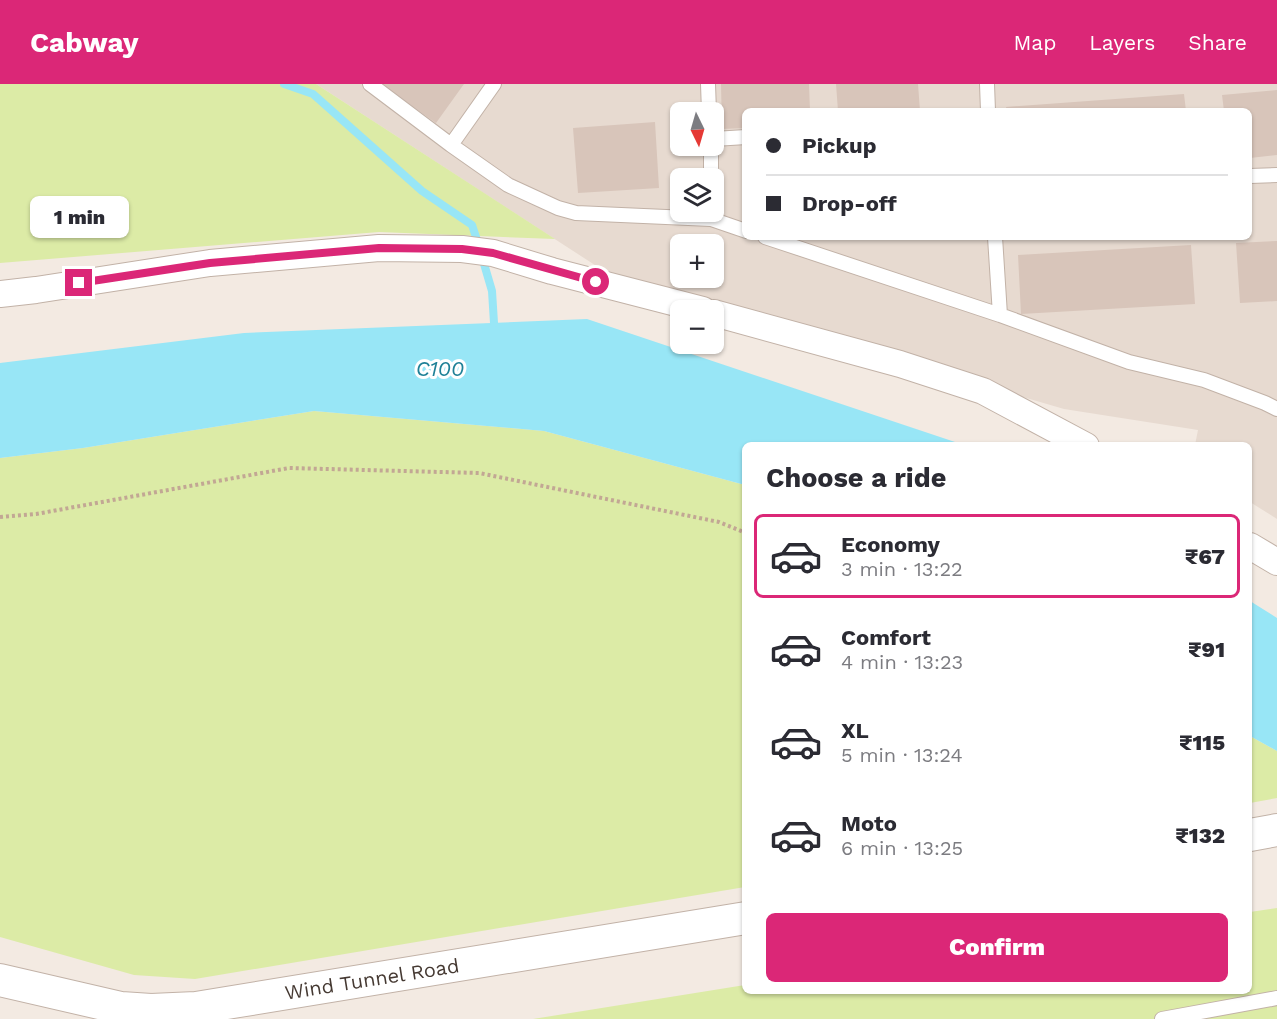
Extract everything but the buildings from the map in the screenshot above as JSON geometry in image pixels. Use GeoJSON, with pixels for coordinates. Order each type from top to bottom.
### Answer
{"type":"FeatureCollection","features":[{"type":"Feature","properties":{"kind":"street"},"geometry":{"type":"LineString","coordinates":[[0,294],[210,263],[379,248],[468,250],[493,253],[670,301]]}},
{"type":"Feature","properties":{"kind":"street"},"geometry":{"type":"LineString","coordinates":[[724,316],[900,364],[983,392],[1078,442]]}},
{"type":"Feature","properties":{"kind":"street"},"geometry":{"type":"LineString","coordinates":[[1252,547],[1277,562]]}},
{"type":"Feature","properties":{"kind":"street"},"geometry":{"type":"LineString","coordinates":[[1252,835],[1277,830]]}},
{"type":"Feature","properties":{"kind":"street","name":"Wind Tunnel Road"},"geometry":{"type":"LineString","coordinates":[[0,980],[121,1008],[151,1010],[196,1008],[742,919]]}},
{"type":"Feature","properties":{"kind":"lane"},"geometry":{"type":"LineString","coordinates":[[370,84],[508,185],[558,208],[576,213],[670,214]]}},
{"type":"Feature","properties":{"kind":"lane"},"geometry":{"type":"LineString","coordinates":[[451,145],[494,84]]}},
{"type":"Feature","properties":{"kind":"lane"},"geometry":{"type":"LineString","coordinates":[[708,84],[709,102]]}},
{"type":"Feature","properties":{"kind":"lane"},"geometry":{"type":"LineString","coordinates":[[987,84],[988,108]]}},
{"type":"Feature","properties":{"kind":"lane"},"geometry":{"type":"LineString","coordinates":[[724,138],[742,137]]}},
{"type":"Feature","properties":{"kind":"lane"},"geometry":{"type":"LineString","coordinates":[[1252,176],[1277,175]]}},
{"type":"Feature","properties":{"kind":"lane"},"geometry":{"type":"LineString","coordinates":[[724,221],[742,229]]}},
{"type":"Feature","properties":{"kind":"lane"},"geometry":{"type":"LineString","coordinates":[[774,240],[1000,315],[1129,362],[1204,380],[1277,409]]}},
{"type":"Feature","properties":{"kind":"lane"},"geometry":{"type":"LineString","coordinates":[[995,240],[1000,315]]}},
{"type":"Feature","properties":{"kind":"lane"},"geometry":{"type":"LineString","coordinates":[[1162,1019],[1277,998]]}},
{"type":"Feature","properties":{"kind":"path"},"geometry":{"type":"LineString","coordinates":[[0,517],[36,514],[289,468],[478,473],[719,522],[742,531]]}},
{"type":"Feature","properties":{"kind":"shaded area"},"geometry":{"type":"Polygon","coordinates":[[[316,84],[1277,84],[1277,519],[1252,503],[1252,442],[1196,442],[1198,430],[1064,409],[839,334],[724,307],[724,300],[696,300],[621,282],[316,84]]]}},
{"type":"Feature","properties":{"kind":"green space"},"geometry":{"type":"Polygon","coordinates":[[[0,84],[316,84],[555,239],[379,232],[0,263],[0,84]]]}},
{"type":"Feature","properties":{"kind":"green space"},"geometry":{"type":"Polygon","coordinates":[[[314,411],[544,431],[742,484],[742,888],[195,979],[134,975],[0,937],[0,458],[83,448],[314,411]]]}},
{"type":"Feature","properties":{"kind":"green space"},"geometry":{"type":"Polygon","coordinates":[[[1252,737],[1277,751],[1277,798],[1252,803],[1252,737]]]}},
{"type":"Feature","properties":{"kind":"green space"},"geometry":{"type":"Polygon","coordinates":[[[1277,908],[1277,1019],[533,1019],[742,985],[742,994],[1252,994],[1252,912],[1277,908]]]}},
{"type":"Feature","properties":{"kind":"water","name":"C100"},"geometry":{"type":"Polygon","coordinates":[[[587,319],[670,347],[670,354],[692,354],[955,442],[742,442],[742,484],[544,431],[314,411],[83,448],[0,458],[0,363],[244,333],[587,319]]]}},
{"type":"Feature","properties":{"kind":"water"},"geometry":{"type":"Polygon","coordinates":[[[1252,602],[1277,618],[1277,751],[1252,737],[1252,602]]]}},
{"type":"Feature","properties":{"kind":"waterway"},"geometry":{"type":"LineString","coordinates":[[284,84],[313,94],[422,191],[472,225],[479,246]]}},
{"type":"Feature","properties":{"kind":"waterway"},"geometry":{"type":"LineString","coordinates":[[482,257],[492,291],[494,323]]}},
{"type":"Feature","properties":{"kind":"route"},"geometry":{"type":"LineString","coordinates":[[79,283],[210,263],[379,248],[462,249],[493,253],[596,282]]}}]}
